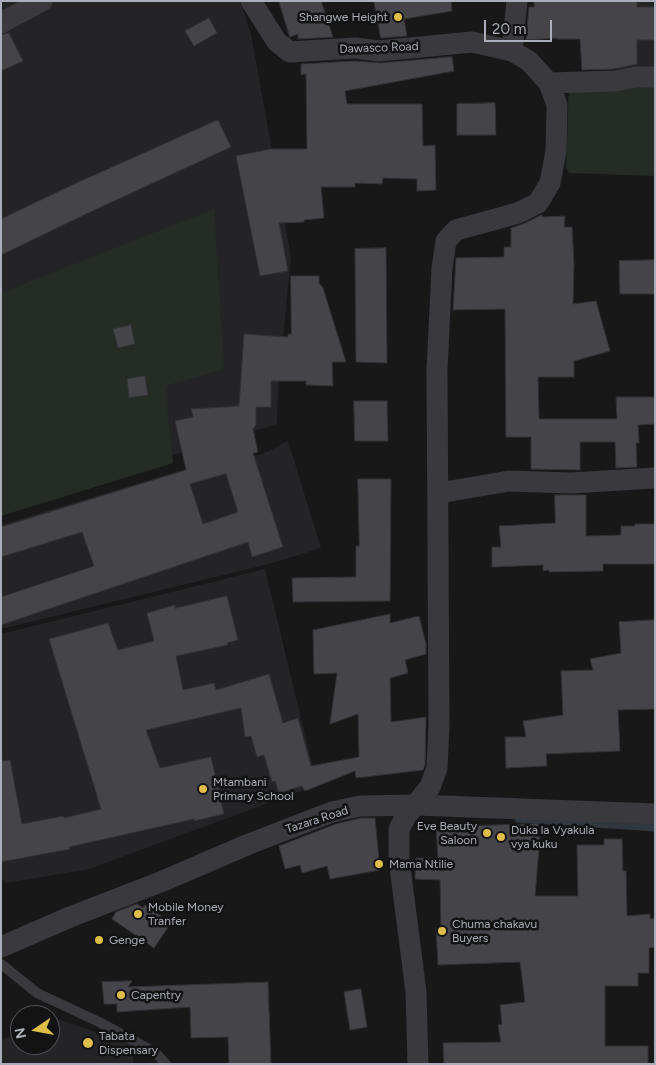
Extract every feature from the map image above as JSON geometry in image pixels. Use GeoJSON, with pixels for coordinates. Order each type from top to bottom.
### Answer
{"type":"FeatureCollection","features":[{"type":"Feature","properties":{"kind":"street"},"geometry":{"type":"LineString","coordinates":[[1,23],[42,1]]}},
{"type":"Feature","properties":{"kind":"street","name":"Dawasco Road"},"geometry":{"type":"LineString","coordinates":[[251,1],[276,42],[290,52],[355,48],[379,50],[472,42],[512,51],[529,61],[549,83]]}},
{"type":"Feature","properties":{"kind":"street"},"geometry":{"type":"LineString","coordinates":[[512,51],[517,1]]}},
{"type":"Feature","properties":{"kind":"street"},"geometry":{"type":"LineString","coordinates":[[418,1064],[416,992],[399,860],[399,829],[406,816],[430,787],[437,768],[440,726],[437,369],[442,268],[446,241],[456,230],[518,212],[538,203],[550,183],[556,151],[557,105],[549,83],[615,81],[637,77],[655,77]]}},
{"type":"Feature","properties":{"kind":"street"},"geometry":{"type":"LineString","coordinates":[[439,493],[509,481],[571,483],[655,478]]}},
{"type":"Feature","properties":{"kind":"street","name":"Tazara Road"},"geometry":{"type":"LineString","coordinates":[[1,947],[70,916],[163,881],[249,844],[332,812],[360,806],[416,805],[655,814]]}},
{"type":"Feature","properties":{"kind":"lane"},"geometry":{"type":"LineString","coordinates":[[1,964],[37,993],[99,1022],[156,1053],[166,1064]]}},
{"type":"Feature","properties":{"kind":"shaded area"},"geometry":{"type":"Polygon","coordinates":[[[1,1],[240,1],[251,34],[291,257],[278,389],[277,424],[1,507],[1,1]]]}},
{"type":"Feature","properties":{"kind":"shaded area"},"geometry":{"type":"Polygon","coordinates":[[[614,1],[655,1],[655,71],[618,72],[614,1]]]}},
{"type":"Feature","properties":{"kind":"shaded area"},"geometry":{"type":"Polygon","coordinates":[[[655,82],[655,176],[569,173],[566,168],[569,86],[655,82]]]}},
{"type":"Feature","properties":{"kind":"shaded area"},"geometry":{"type":"Polygon","coordinates":[[[214,209],[224,369],[165,386],[173,463],[1,516],[1,293],[214,209]]]}},
{"type":"Feature","properties":{"kind":"shaded area"},"geometry":{"type":"Polygon","coordinates":[[[288,441],[321,548],[269,564],[1,629],[1,525],[185,469],[240,460],[265,453],[288,441]]]}},
{"type":"Feature","properties":{"kind":"shaded area"},"geometry":{"type":"Polygon","coordinates":[[[265,569],[317,785],[89,869],[6,883],[1,879],[1,634],[265,569]]]}},
{"type":"Feature","properties":{"kind":"shaded area","name":"Tabata Dispensary"},"geometry":{"type":"Polygon","coordinates":[[[60,1020],[133,1045],[133,1064],[1,1064],[1,1040],[10,1037],[10,1055],[60,1055],[60,1020]]]}},
{"type":"Feature","properties":{"kind":"building","name":"Shangwe Height"},"geometry":{"type":"Polygon","coordinates":[[[279,1],[321,1],[333,37],[298,39],[298,34],[290,37],[279,1]]]}},
{"type":"Feature","properties":{"kind":"building","name":"Shangwe Height"},"geometry":{"type":"Polygon","coordinates":[[[374,1],[451,1],[452,11],[404,19],[407,36],[381,38],[374,1]]]}},
{"type":"Feature","properties":{"kind":"building"},"geometry":{"type":"Polygon","coordinates":[[[534,1],[637,1],[637,7],[655,7],[655,40],[637,40],[637,64],[614,69],[582,70],[580,39],[526,40],[529,7],[534,7],[534,1]]]}},
{"type":"Feature","properties":{"kind":"building"},"geometry":{"type":"Polygon","coordinates":[[[209,18],[217,33],[194,46],[185,31],[209,18]]]}},
{"type":"Feature","properties":{"kind":"building"},"geometry":{"type":"Polygon","coordinates":[[[9,33],[23,61],[1,71],[1,35],[9,33]]]}},
{"type":"Feature","properties":{"kind":"building"},"geometry":{"type":"Polygon","coordinates":[[[452,57],[454,71],[345,91],[347,104],[422,104],[423,146],[435,145],[436,190],[417,191],[417,179],[383,178],[382,184],[355,183],[355,187],[321,187],[324,218],[304,220],[304,222],[279,223],[288,271],[260,276],[236,156],[271,149],[307,149],[306,74],[301,75],[301,64],[355,61],[380,63],[452,57]]]}},
{"type":"Feature","properties":{"kind":"building"},"geometry":{"type":"Polygon","coordinates":[[[495,103],[496,135],[457,135],[457,104],[495,103]]]}},
{"type":"Feature","properties":{"kind":"building"},"geometry":{"type":"Polygon","coordinates":[[[218,120],[231,147],[1,255],[1,219],[218,120]]]}},
{"type":"Feature","properties":{"kind":"building"},"geometry":{"type":"Polygon","coordinates":[[[542,215],[542,217],[565,216],[564,227],[572,227],[574,264],[573,304],[596,301],[610,351],[574,361],[574,377],[538,377],[539,419],[617,419],[616,397],[655,397],[655,424],[638,425],[639,443],[636,443],[637,467],[616,468],[615,442],[580,442],[580,470],[531,469],[531,437],[506,437],[505,309],[453,310],[456,258],[504,257],[504,247],[511,247],[511,228],[542,215]]]}},
{"type":"Feature","properties":{"kind":"building"},"geometry":{"type":"Polygon","coordinates":[[[386,248],[387,363],[356,362],[355,249],[386,248]]]}},
{"type":"Feature","properties":{"kind":"building"},"geometry":{"type":"Polygon","coordinates":[[[655,260],[655,294],[620,294],[619,261],[655,260]]]}},
{"type":"Feature","properties":{"kind":"building"},"geometry":{"type":"Polygon","coordinates":[[[291,276],[319,276],[319,283],[323,288],[346,362],[332,362],[333,386],[306,385],[306,381],[271,381],[271,407],[256,407],[256,425],[253,429],[258,452],[253,453],[283,547],[252,557],[248,542],[1,625],[1,597],[94,566],[82,532],[1,557],[1,527],[186,470],[175,421],[193,417],[191,409],[239,406],[244,334],[288,337],[288,334],[291,334],[291,276]],[[226,474],[190,484],[203,524],[238,512],[226,474]]]}},
{"type":"Feature","properties":{"kind":"building"},"geometry":{"type":"Polygon","coordinates":[[[131,325],[135,344],[118,348],[113,329],[131,325]]]}},
{"type":"Feature","properties":{"kind":"building"},"geometry":{"type":"Polygon","coordinates":[[[145,376],[148,395],[129,398],[127,379],[145,376]]]}},
{"type":"Feature","properties":{"kind":"building"},"geometry":{"type":"Polygon","coordinates":[[[354,401],[387,401],[388,441],[355,441],[354,401]]]}},
{"type":"Feature","properties":{"kind":"building"},"geometry":{"type":"Polygon","coordinates":[[[358,479],[391,479],[390,601],[293,602],[292,578],[356,577],[356,546],[359,546],[358,479]]]}},
{"type":"Feature","properties":{"kind":"building"},"geometry":{"type":"Polygon","coordinates":[[[555,495],[586,495],[586,536],[621,535],[621,526],[655,524],[655,564],[603,564],[603,571],[549,572],[549,570],[543,571],[543,565],[492,567],[492,547],[501,547],[499,526],[555,523],[555,495]]]}},
{"type":"Feature","properties":{"kind":"building"},"geometry":{"type":"Polygon","coordinates":[[[227,596],[238,640],[227,643],[228,645],[176,656],[183,690],[214,683],[216,690],[269,674],[283,723],[298,718],[311,766],[359,757],[358,714],[330,724],[337,673],[314,674],[313,630],[390,614],[390,623],[419,616],[426,644],[426,654],[405,660],[408,673],[390,678],[391,722],[426,717],[425,765],[423,770],[356,778],[355,771],[305,791],[302,786],[279,793],[275,781],[272,782],[264,755],[257,757],[251,736],[245,737],[241,708],[146,730],[160,768],[211,757],[224,814],[69,847],[70,849],[1,862],[1,761],[10,760],[22,824],[63,816],[64,818],[101,809],[49,639],[108,623],[118,650],[154,641],[147,613],[175,605],[175,608],[227,596]]]}},
{"type":"Feature","properties":{"kind":"building"},"geometry":{"type":"Polygon","coordinates":[[[655,620],[655,709],[618,710],[620,751],[546,754],[547,766],[506,768],[505,737],[526,737],[523,721],[563,715],[561,671],[593,670],[590,659],[621,653],[619,622],[655,620]]]}},
{"type":"Feature","properties":{"kind":"building"},"geometry":{"type":"Polygon","coordinates":[[[361,818],[375,818],[380,870],[330,879],[327,866],[302,873],[300,865],[285,869],[279,846],[336,824],[361,818]]]}},
{"type":"Feature","properties":{"kind":"building"},"geometry":{"type":"Polygon","coordinates":[[[538,824],[538,837],[540,837],[535,896],[578,896],[577,845],[604,845],[604,839],[622,839],[623,871],[626,871],[627,916],[650,914],[650,919],[655,918],[655,947],[649,948],[649,973],[638,973],[638,986],[605,986],[605,1046],[648,1046],[648,1064],[444,1064],[443,1043],[501,1042],[498,1025],[502,1024],[500,1005],[525,1002],[520,962],[438,965],[436,928],[441,928],[440,880],[415,879],[416,858],[438,858],[436,827],[538,824]]]}},
{"type":"Feature","properties":{"kind":"building"},"geometry":{"type":"Polygon","coordinates":[[[137,904],[143,908],[145,905],[171,923],[154,948],[112,919],[116,912],[137,904]]]}},
{"type":"Feature","properties":{"kind":"building"},"geometry":{"type":"Polygon","coordinates":[[[132,981],[128,987],[268,982],[271,1064],[229,1064],[228,1037],[191,1038],[190,1007],[117,1012],[117,1004],[104,1004],[102,982],[132,981]]]}},
{"type":"Feature","properties":{"kind":"building"},"geometry":{"type":"Polygon","coordinates":[[[361,989],[367,1027],[350,1030],[344,992],[361,989]]]}},
{"type":"Feature","properties":{"kind":"waterway"},"geometry":{"type":"LineString","coordinates":[[518,819],[655,828]]}},
{"type":"Feature","properties":{"kind":"place","name":"Shangwe Height"},"geometry":{"type":"Point","coordinates":[398,17]}},
{"type":"Feature","properties":{"kind":"place","name":"Mtambani Primary School"},"geometry":{"type":"Point","coordinates":[203,789]}},
{"type":"Feature","properties":{"kind":"place","name":"Eve Beauty Saloon"},"geometry":{"type":"Point","coordinates":[487,833]}},
{"type":"Feature","properties":{"kind":"place","name":"Duka la Vyakula vya kuku"},"geometry":{"type":"Point","coordinates":[501,837]}},
{"type":"Feature","properties":{"kind":"place","name":"Mama Ntilie"},"geometry":{"type":"Point","coordinates":[379,864]}},
{"type":"Feature","properties":{"kind":"place","name":"Mobile Money Tranfer"},"geometry":{"type":"Point","coordinates":[138,914]}},
{"type":"Feature","properties":{"kind":"place","name":"Chuma chakavu Buyers"},"geometry":{"type":"Point","coordinates":[442,931]}},
{"type":"Feature","properties":{"kind":"place","name":"Genge"},"geometry":{"type":"Point","coordinates":[99,940]}},
{"type":"Feature","properties":{"kind":"place","name":"Capentry"},"geometry":{"type":"Point","coordinates":[121,995]}},
{"type":"Feature","properties":{"kind":"place","name":"Tabata Dispensary"},"geometry":{"type":"Point","coordinates":[88,1043]}}]}
